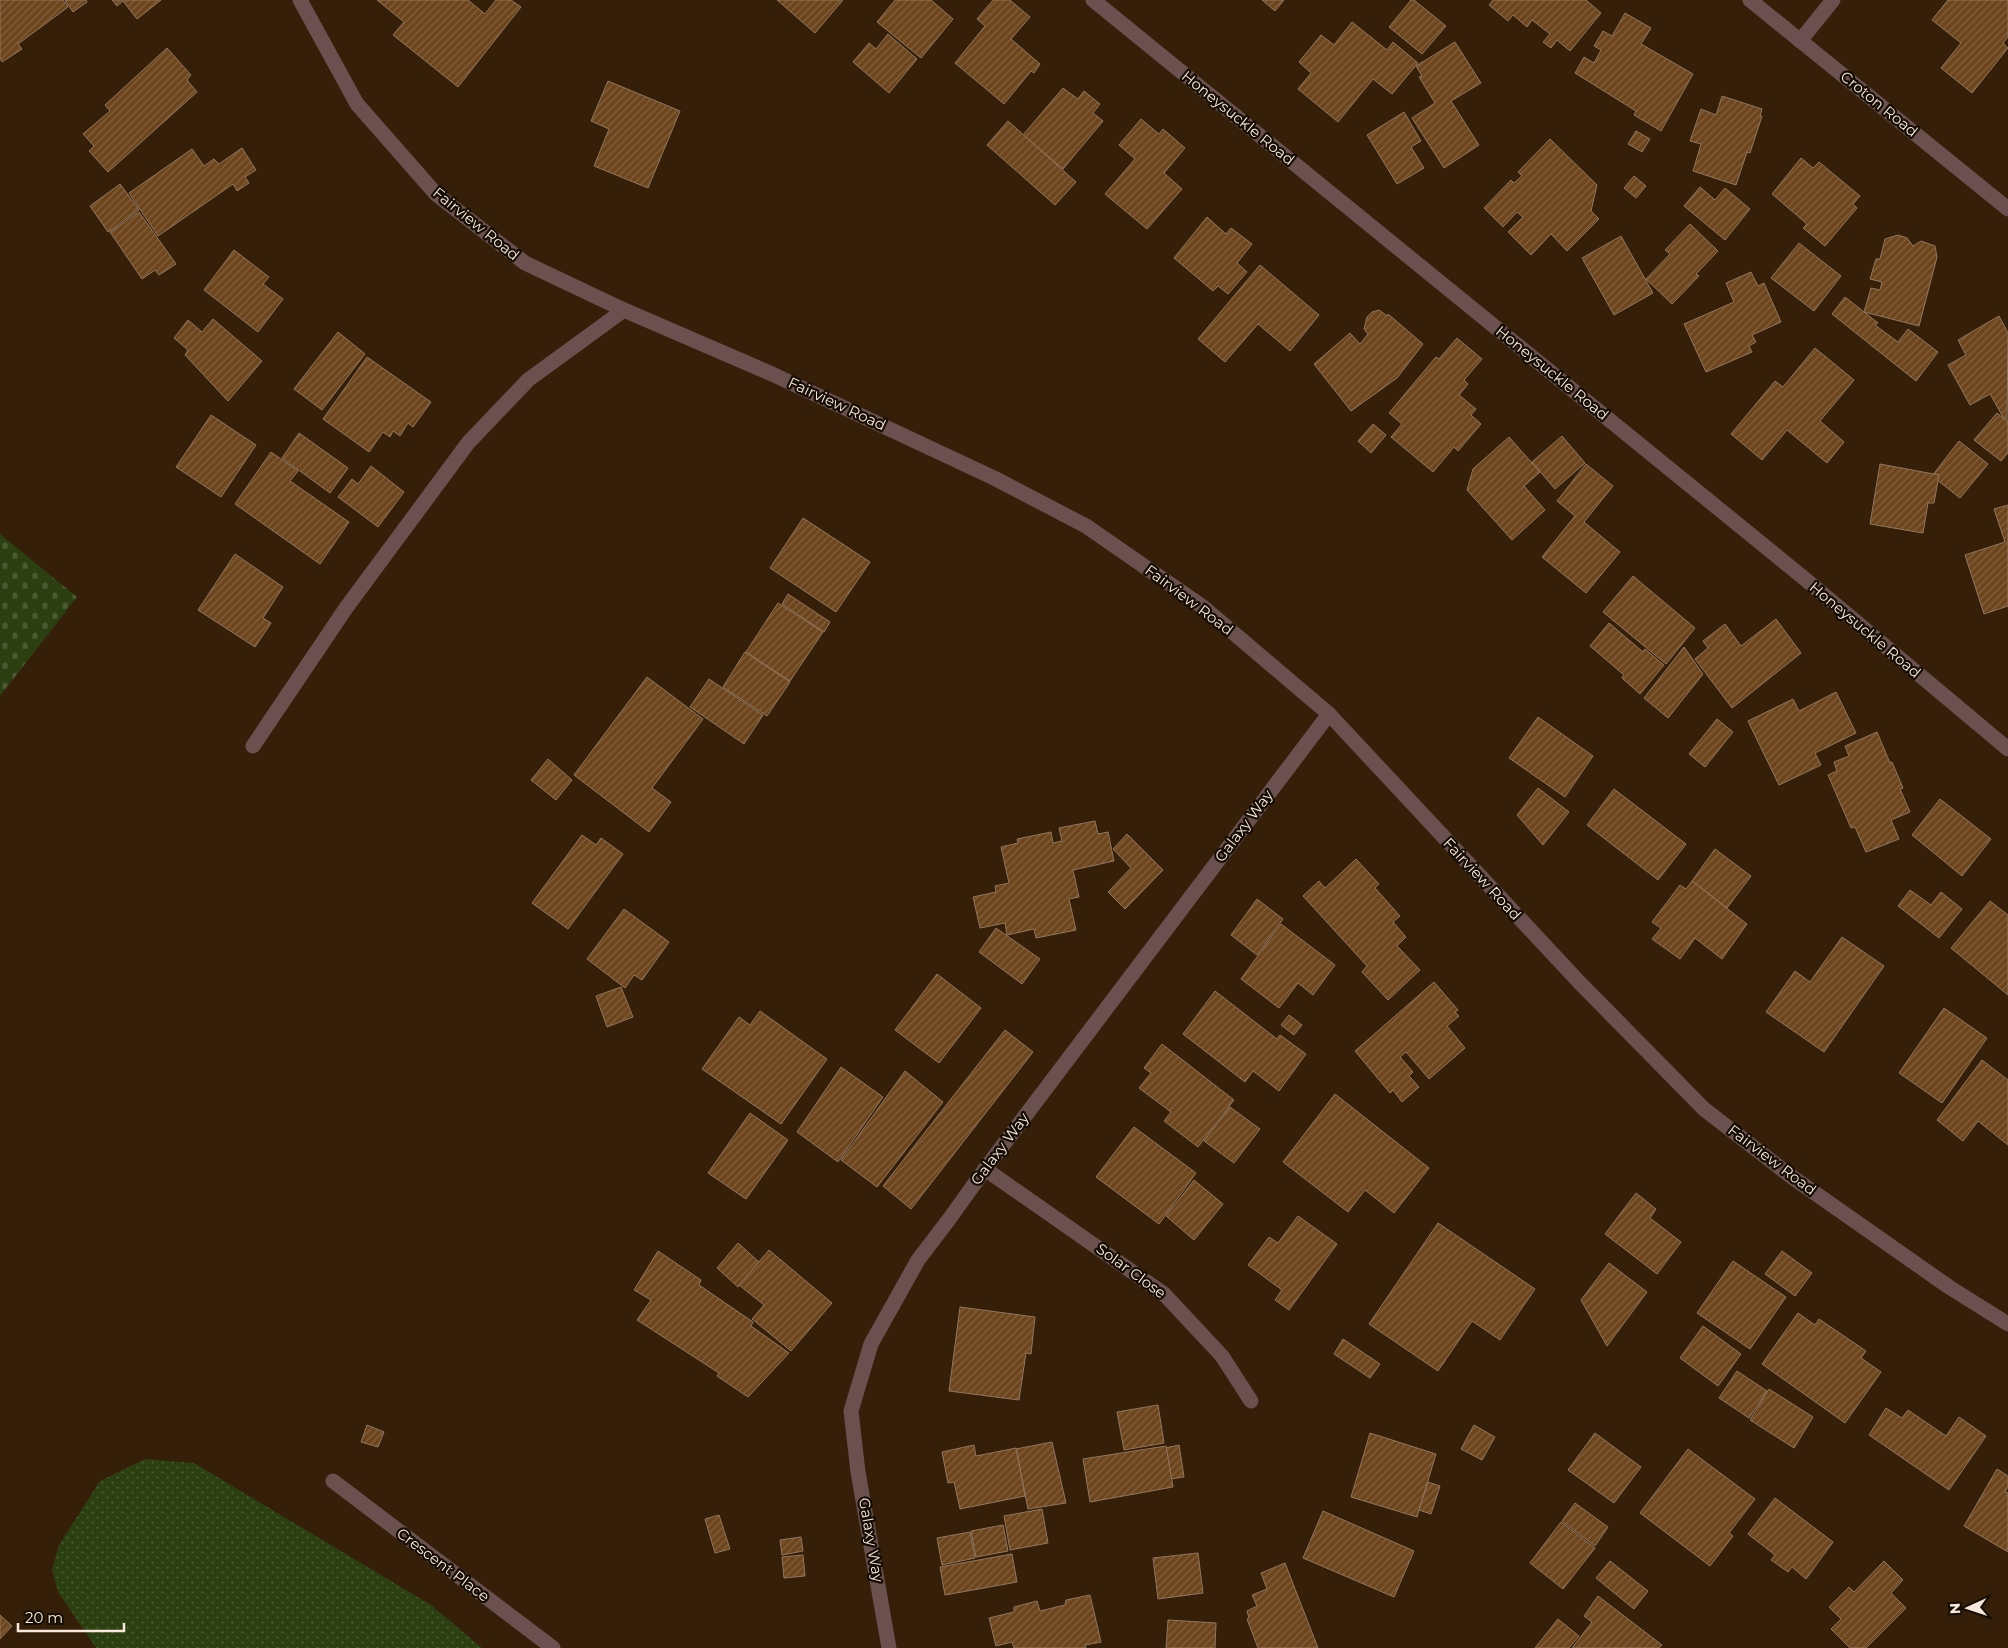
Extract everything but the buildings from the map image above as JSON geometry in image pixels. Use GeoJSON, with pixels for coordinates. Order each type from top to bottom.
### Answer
{"type":"FeatureCollection","features":[{"type":"Feature","properties":{"kind":"street","name":"Fairview Road"},"geometry":{"type":"LineString","coordinates":[[300,0],[358,104],[436,194],[525,263],[624,310],[781,378],[994,478],[1086,526],[1203,607],[1329,714],[1579,982],[1704,1108],[1792,1177],[1950,1287],[2008,1324]]}},
{"type":"Feature","properties":{"kind":"street","name":"Honeysuckle Road"},"geometry":{"type":"LineString","coordinates":[[1093,0],[1797,573],[2008,749]]}},
{"type":"Feature","properties":{"kind":"street","name":"Croton Road"},"geometry":{"type":"LineString","coordinates":[[1750,0],[2008,209]]}},
{"type":"Feature","properties":{"kind":"street"},"geometry":{"type":"LineString","coordinates":[[1800,40],[1833,0]]}},
{"type":"Feature","properties":{"kind":"street"},"geometry":{"type":"LineString","coordinates":[[254,746],[346,608],[468,443],[528,380],[624,310]]}},
{"type":"Feature","properties":{"kind":"street","name":"Galaxy Way"},"geometry":{"type":"LineString","coordinates":[[889,1648],[858,1472],[852,1411],[872,1344],[913,1269],[985,1169],[1329,714]]}},
{"type":"Feature","properties":{"kind":"street","name":"Solar Close"},"geometry":{"type":"LineString","coordinates":[[985,1169],[1164,1294],[1222,1356],[1251,1401]]}},
{"type":"Feature","properties":{"kind":"street","name":"Crescent Place"},"geometry":{"type":"LineString","coordinates":[[333,1481],[553,1648]]}},
{"type":"Feature","properties":{"kind":"green space"},"geometry":{"type":"Polygon","coordinates":[[[0,534],[77,597],[0,696],[0,534]]]}},
{"type":"Feature","properties":{"kind":"green space"},"geometry":{"type":"Polygon","coordinates":[[[145,1459],[194,1463],[431,1605],[482,1648],[96,1648],[58,1592],[52,1569],[59,1545],[100,1481],[145,1459]]]}}]}
